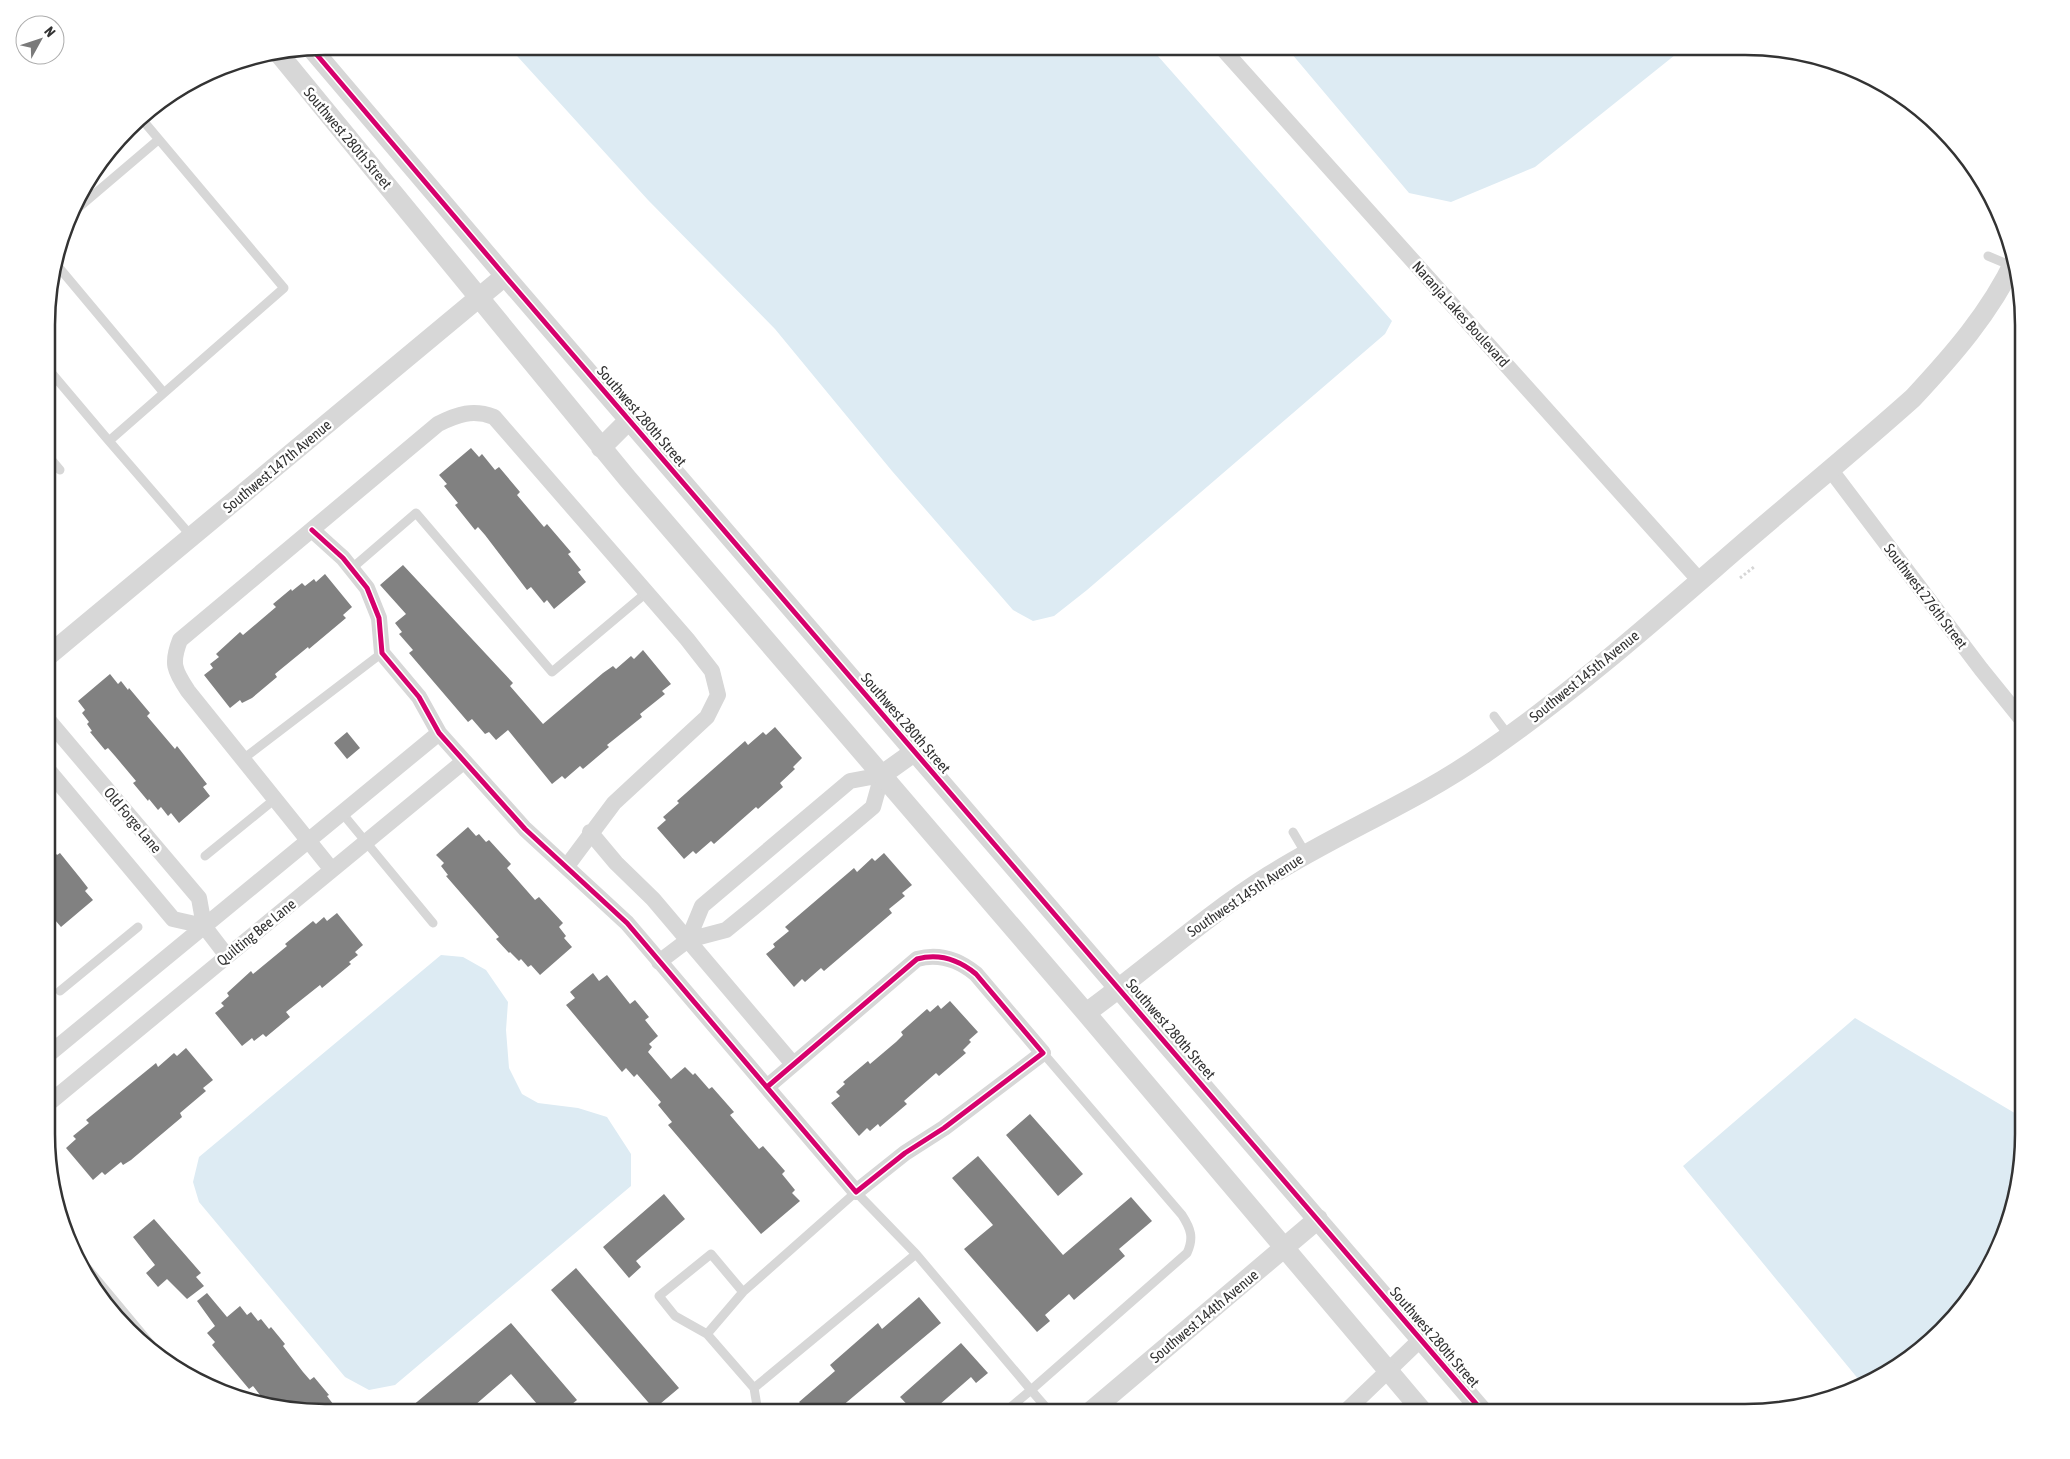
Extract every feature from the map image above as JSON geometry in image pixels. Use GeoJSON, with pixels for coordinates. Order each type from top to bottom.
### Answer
{"type":"FeatureCollection","features":[{"type":"Feature","properties":{"kind":"street","name":"Southwest 280th Street"},"geometry":{"type":"LineString","coordinates":[[317,55],[1476,1404]]}},
{"type":"Feature","properties":{"kind":"street","name":"Naranja Lakes Boulevard"},"geometry":{"type":"LineString","coordinates":[[1228,55],[1700,581]]}},
{"type":"Feature","properties":{"kind":"street","name":"Southwest 280th Street"},"geometry":{"type":"LineString","coordinates":[[283,58],[601,448],[1086,1013],[1416,1404]]}},
{"type":"Feature","properties":{"kind":"street","name":"Southwest 145th Avenue"},"geometry":{"type":"LineString","coordinates":[[1086,1013],[1120,989],[1203,922],[1269,876],[1306,854],[1437,784],[1509,736],[1610,657],[1912,398],[1947,361],[1983,315],[2010,273]]}},
{"type":"Feature","properties":{"kind":"street","name":"Southwest 147th Avenue"},"geometry":{"type":"LineString","coordinates":[[55,650],[505,276]]}},
{"type":"Feature","properties":{"kind":"street"},"geometry":{"type":"LineString","coordinates":[[332,870],[188,691],[178,675],[173,656],[180,640],[438,424],[469,412],[482,413],[494,418],[712,672],[718,696],[707,717],[614,803],[590,832],[567,866]]}},
{"type":"Feature","properties":{"kind":"street"},"geometry":{"type":"LineString","coordinates":[[601,448],[629,420]]}},
{"type":"Feature","properties":{"kind":"street","name":"Southwest 276th Street"},"geometry":{"type":"LineString","coordinates":[[1830,469],[2015,711]]}},
{"type":"Feature","properties":{"kind":"street"},"geometry":{"type":"LineString","coordinates":[[312,530],[368,588],[379,618],[382,653],[419,697],[439,733],[463,762],[525,828],[627,923],[856,1192],[905,1153],[944,1128],[1043,1053],[976,974],[964,964],[929,956],[917,959],[767,1087]]}},
{"type":"Feature","properties":{"kind":"street","name":"Old Forge Lane"},"geometry":{"type":"LineString","coordinates":[[55,727],[199,898],[204,926],[227,956]]}},
{"type":"Feature","properties":{"kind":"street"},"geometry":{"type":"LineString","coordinates":[[55,1049],[439,733]]}},
{"type":"Feature","properties":{"kind":"street"},"geometry":{"type":"LineString","coordinates":[[688,940],[702,906],[850,781],[882,775],[914,752]]}},
{"type":"Feature","properties":{"kind":"street","name":"Quilting Bee Lane"},"geometry":{"type":"LineString","coordinates":[[55,1098],[463,762]]}},
{"type":"Feature","properties":{"kind":"street"},"geometry":{"type":"LineString","coordinates":[[659,962],[688,940],[726,930],[873,807],[882,775]]}},
{"type":"Feature","properties":{"kind":"street"},"geometry":{"type":"LineString","coordinates":[[55,778],[174,919],[204,926]]}},
{"type":"Feature","properties":{"kind":"street"},"geometry":{"type":"LineString","coordinates":[[590,832],[616,863],[653,899],[793,1064]]}},
{"type":"Feature","properties":{"kind":"street","name":"Southwest 144th Avenue"},"geometry":{"type":"LineString","coordinates":[[1099,1404],[1318,1219]]}},
{"type":"Feature","properties":{"kind":"street"},"geometry":{"type":"LineString","coordinates":[[1353,1404],[1420,1340]]}},
{"type":"Feature","properties":{"kind":"lane"},"geometry":{"type":"LineString","coordinates":[[109,441],[284,288],[145,124]]}},
{"type":"Feature","properties":{"kind":"lane"},"geometry":{"type":"LineString","coordinates":[[84,203],[158,140]]}},
{"type":"Feature","properties":{"kind":"lane"},"geometry":{"type":"LineString","coordinates":[[1988,256],[2008,263]]}},
{"type":"Feature","properties":{"kind":"lane"},"geometry":{"type":"LineString","coordinates":[[61,269],[164,393]]}},
{"type":"Feature","properties":{"kind":"lane"},"geometry":{"type":"LineString","coordinates":[[55,377],[192,537]]}},
{"type":"Feature","properties":{"kind":"lane"},"geometry":{"type":"LineString","coordinates":[[55,464],[60,470]]}},
{"type":"Feature","properties":{"kind":"lane"},"geometry":{"type":"LineString","coordinates":[[351,569],[416,513],[552,672],[646,593]]}},
{"type":"Feature","properties":{"kind":"lane"},"geometry":{"type":"LineString","coordinates":[[242,759],[382,653]]}},
{"type":"Feature","properties":{"kind":"lane"},"geometry":{"type":"LineString","coordinates":[[1494,716],[1509,736]]}},
{"type":"Feature","properties":{"kind":"lane"},"geometry":{"type":"LineString","coordinates":[[205,856],[275,799]]}},
{"type":"Feature","properties":{"kind":"lane"},"geometry":{"type":"LineString","coordinates":[[342,813],[434,923]]}},
{"type":"Feature","properties":{"kind":"lane"},"geometry":{"type":"LineString","coordinates":[[1293,832],[1306,854]]}},
{"type":"Feature","properties":{"kind":"lane"},"geometry":{"type":"LineString","coordinates":[[60,991],[138,927]]}},
{"type":"Feature","properties":{"kind":"lane"},"geometry":{"type":"LineString","coordinates":[[1014,1404],[1187,1253],[1192,1242],[1191,1229],[1182,1215],[1043,1053]]}},
{"type":"Feature","properties":{"kind":"lane"},"geometry":{"type":"LineString","coordinates":[[707,1334],[743,1292],[856,1192],[916,1254],[1043,1404]]}},
{"type":"Feature","properties":{"kind":"lane"},"geometry":{"type":"LineString","coordinates":[[743,1292],[711,1254],[659,1296],[675,1316],[707,1334],[754,1388],[757,1404]]}},
{"type":"Feature","properties":{"kind":"lane"},"geometry":{"type":"LineString","coordinates":[[754,1388],[916,1254]]}},
{"type":"Feature","properties":{"kind":"path"},"geometry":{"type":"LineString","coordinates":[[1740,578],[1754,567]]}},
{"type":"Feature","properties":{"kind":"shaded area"},"geometry":{"type":"Polygon","coordinates":[[[516,55],[1157,55],[1392,321],[1385,334],[1087,590],[1054,616],[1033,621],[1013,610],[892,471],[775,329],[648,200],[516,55]]]}},
{"type":"Feature","properties":{"kind":"shaded area"},"geometry":{"type":"Polygon","coordinates":[[[1293,55],[1675,55],[1535,167],[1451,202],[1409,193],[1293,55]]]}},
{"type":"Feature","properties":{"kind":"shaded area"},"geometry":{"type":"Polygon","coordinates":[[[441,955],[463,957],[486,970],[508,1002],[506,1030],[509,1068],[522,1094],[538,1103],[578,1108],[607,1117],[631,1154],[631,1186],[395,1385],[369,1390],[345,1377],[199,1202],[193,1182],[199,1157],[441,955]]]}},
{"type":"Feature","properties":{"kind":"shaded area"},"geometry":{"type":"Polygon","coordinates":[[[1855,1018],[2015,1113],[2013,1169],[2010,1187],[2001,1221],[1979,1269],[1948,1312],[1923,1337],[1895,1359],[1858,1379],[1683,1166],[1855,1018]]]}},
{"type":"Feature","properties":{"kind":"building"},"geometry":{"type":"Polygon","coordinates":[[[471,448],[479,457],[482,454],[495,470],[499,467],[520,492],[517,495],[544,527],[547,524],[571,552],[568,554],[581,570],[578,572],[586,582],[554,609],[547,600],[544,603],[531,587],[527,590],[485,535],[478,527],[475,530],[455,505],[458,503],[444,486],[447,484],[439,475],[471,448]]]}},
{"type":"Feature","properties":{"kind":"building"},"geometry":{"type":"Polygon","coordinates":[[[403,565],[513,683],[510,686],[543,724],[603,673],[613,666],[616,669],[631,656],[634,659],[643,650],[671,684],[662,691],[665,694],[640,714],[642,717],[607,745],[609,747],[583,769],[580,766],[565,779],[562,776],[552,784],[508,730],[496,740],[489,732],[485,734],[472,719],[468,722],[409,653],[413,650],[399,634],[402,632],[395,623],[406,614],[380,585],[403,565]]]}},
{"type":"Feature","properties":{"kind":"building"},"geometry":{"type":"Polygon","coordinates":[[[325,574],[352,607],[343,615],[346,618],[275,674],[277,677],[252,698],[242,703],[240,700],[230,708],[204,675],[213,668],[210,664],[219,657],[216,654],[240,632],[243,635],[276,607],[273,604],[291,589],[292,591],[302,583],[305,586],[314,579],[316,582],[325,574]]]}},
{"type":"Feature","properties":{"kind":"building"},"geometry":{"type":"Polygon","coordinates":[[[110,674],[118,684],[121,681],[128,690],[129,688],[150,713],[147,716],[175,749],[177,746],[207,784],[203,787],[210,796],[179,823],[171,813],[168,816],[161,807],[158,810],[149,799],[148,801],[133,783],[136,781],[115,756],[108,748],[105,750],[90,732],[92,731],[87,724],[89,722],[82,713],[85,710],[78,701],[110,674]]]}},
{"type":"Feature","properties":{"kind":"building"},"geometry":{"type":"Polygon","coordinates":[[[775,727],[802,758],[793,767],[795,769],[780,783],[783,787],[758,809],[756,807],[714,844],[711,841],[696,854],[693,851],[684,859],[657,828],[666,820],[663,817],[679,803],[677,801],[745,741],[748,745],[763,732],[766,735],[775,727]]]}},
{"type":"Feature","properties":{"kind":"building"},"geometry":{"type":"Polygon","coordinates":[[[347,732],[360,748],[347,759],[334,743],[347,732]]]}},
{"type":"Feature","properties":{"kind":"building"},"geometry":{"type":"Polygon","coordinates":[[[468,827],[476,836],[479,834],[486,842],[489,840],[511,864],[507,868],[535,900],[539,897],[563,923],[559,927],[566,936],[564,938],[572,947],[540,975],[531,965],[528,967],[521,959],[519,961],[509,953],[496,939],[499,937],[446,876],[448,875],[441,866],[444,863],[436,855],[468,827]]]}},
{"type":"Feature","properties":{"kind":"building"},"geometry":{"type":"Polygon","coordinates":[[[55,852],[57,855],[60,853],[81,879],[88,888],[85,891],[93,900],[61,927],[55,920],[55,852]]]}},
{"type":"Feature","properties":{"kind":"building"},"geometry":{"type":"Polygon","coordinates":[[[884,853],[912,885],[902,893],[905,896],[889,909],[892,913],[824,971],[821,968],[805,982],[802,979],[794,987],[766,954],[775,947],[773,944],[789,931],[785,927],[854,868],[857,872],[872,858],[875,861],[884,853]]]}},
{"type":"Feature","properties":{"kind":"building"},"geometry":{"type":"Polygon","coordinates":[[[337,913],[363,945],[355,952],[358,955],[349,962],[351,964],[322,988],[320,985],[286,1012],[290,1017],[266,1037],[263,1034],[254,1041],[252,1038],[242,1046],[215,1013],[224,1006],[221,1003],[229,996],[227,993],[251,971],[253,974],[287,946],[285,944],[313,921],[316,924],[324,917],[327,921],[337,913]]]}},
{"type":"Feature","properties":{"kind":"building"},"geometry":{"type":"Polygon","coordinates":[[[593,973],[599,981],[607,975],[630,1004],[635,1000],[649,1017],[645,1020],[658,1036],[649,1044],[652,1047],[648,1052],[671,1079],[685,1067],[693,1075],[695,1073],[709,1089],[712,1087],[734,1112],[730,1115],[759,1149],[763,1146],[785,1171],[782,1174],[795,1190],[792,1193],[800,1201],[761,1234],[668,1125],[672,1122],[658,1105],[661,1102],[637,1074],[634,1077],[626,1068],[622,1072],[566,1005],[575,998],[570,992],[593,973]]]}},
{"type":"Feature","properties":{"kind":"building"},"geometry":{"type":"Polygon","coordinates":[[[950,1001],[978,1032],[969,1040],[971,1042],[963,1050],[966,1053],[939,1076],[936,1073],[904,1101],[907,1104],[880,1127],[878,1124],[870,1131],[867,1128],[859,1136],[831,1103],[840,1096],[836,1092],[845,1084],[843,1082],[868,1061],[870,1064],[896,1042],[903,1035],[901,1032],[927,1009],[930,1012],[938,1005],[941,1009],[950,1001]]]}},
{"type":"Feature","properties":{"kind":"building"},"geometry":{"type":"Polygon","coordinates":[[[186,1048],[213,1080],[203,1088],[206,1091],[180,1113],[182,1117],[131,1160],[123,1165],[121,1162],[105,1175],[102,1172],[93,1180],[66,1148],[76,1139],[73,1136],[89,1123],[86,1120],[156,1063],[158,1067],[174,1053],[177,1056],[186,1048]]]}},
{"type":"Feature","properties":{"kind":"building"},"geometry":{"type":"Polygon","coordinates":[[[1030,1114],[1083,1174],[1058,1196],[1006,1135],[1030,1114]]]}},
{"type":"Feature","properties":{"kind":"building"},"geometry":{"type":"Polygon","coordinates":[[[978,1156],[1063,1255],[1131,1197],[1152,1221],[1119,1249],[1125,1256],[1074,1300],[1069,1294],[1045,1315],[1050,1321],[1037,1332],[964,1249],[993,1225],[952,1178],[978,1156]]]}},
{"type":"Feature","properties":{"kind":"building"},"geometry":{"type":"Polygon","coordinates":[[[664,1194],[685,1219],[636,1261],[641,1267],[629,1278],[603,1247],[664,1194]]]}},
{"type":"Feature","properties":{"kind":"building"},"geometry":{"type":"Polygon","coordinates":[[[154,1219],[201,1273],[196,1277],[204,1286],[187,1299],[167,1279],[158,1287],[146,1273],[155,1265],[133,1237],[154,1219]]]}},
{"type":"Feature","properties":{"kind":"building"},"geometry":{"type":"Polygon","coordinates":[[[576,1268],[679,1388],[660,1404],[650,1404],[551,1290],[576,1268]]]}},
{"type":"Feature","properties":{"kind":"building"},"geometry":{"type":"Polygon","coordinates":[[[207,1293],[227,1317],[240,1306],[247,1315],[251,1312],[258,1321],[261,1319],[269,1329],[271,1327],[285,1344],[283,1346],[310,1380],[314,1377],[329,1395],[327,1396],[333,1404],[290,1402],[272,1399],[261,1396],[253,1386],[249,1389],[212,1345],[215,1342],[207,1333],[215,1326],[197,1301],[207,1293]]]}},
{"type":"Feature","properties":{"kind":"building"},"geometry":{"type":"Polygon","coordinates":[[[919,1297],[941,1323],[845,1404],[801,1404],[799,1402],[835,1371],[830,1365],[878,1323],[882,1329],[919,1297]]]}},
{"type":"Feature","properties":{"kind":"building"},"geometry":{"type":"Polygon","coordinates":[[[511,1323],[577,1400],[572,1404],[537,1404],[511,1374],[476,1404],[415,1404],[511,1323]]]}},
{"type":"Feature","properties":{"kind":"building"},"geometry":{"type":"Polygon","coordinates":[[[961,1343],[988,1373],[976,1383],[971,1377],[940,1404],[907,1404],[900,1397],[961,1343]]]}},
{"type":"Feature","properties":{"kind":"cycle path"},"geometry":{"type":"LineString","coordinates":[[317,55],[505,276],[1476,1404]]}},
{"type":"Feature","properties":{"kind":"cycle path"},"geometry":{"type":"LineString","coordinates":[[312,530],[343,558],[367,588],[379,618],[382,653],[419,697],[439,733],[525,829],[627,923],[856,1192],[905,1153],[944,1128],[1043,1053],[976,974],[963,965],[948,959],[925,957],[917,959],[767,1087]]}}]}
